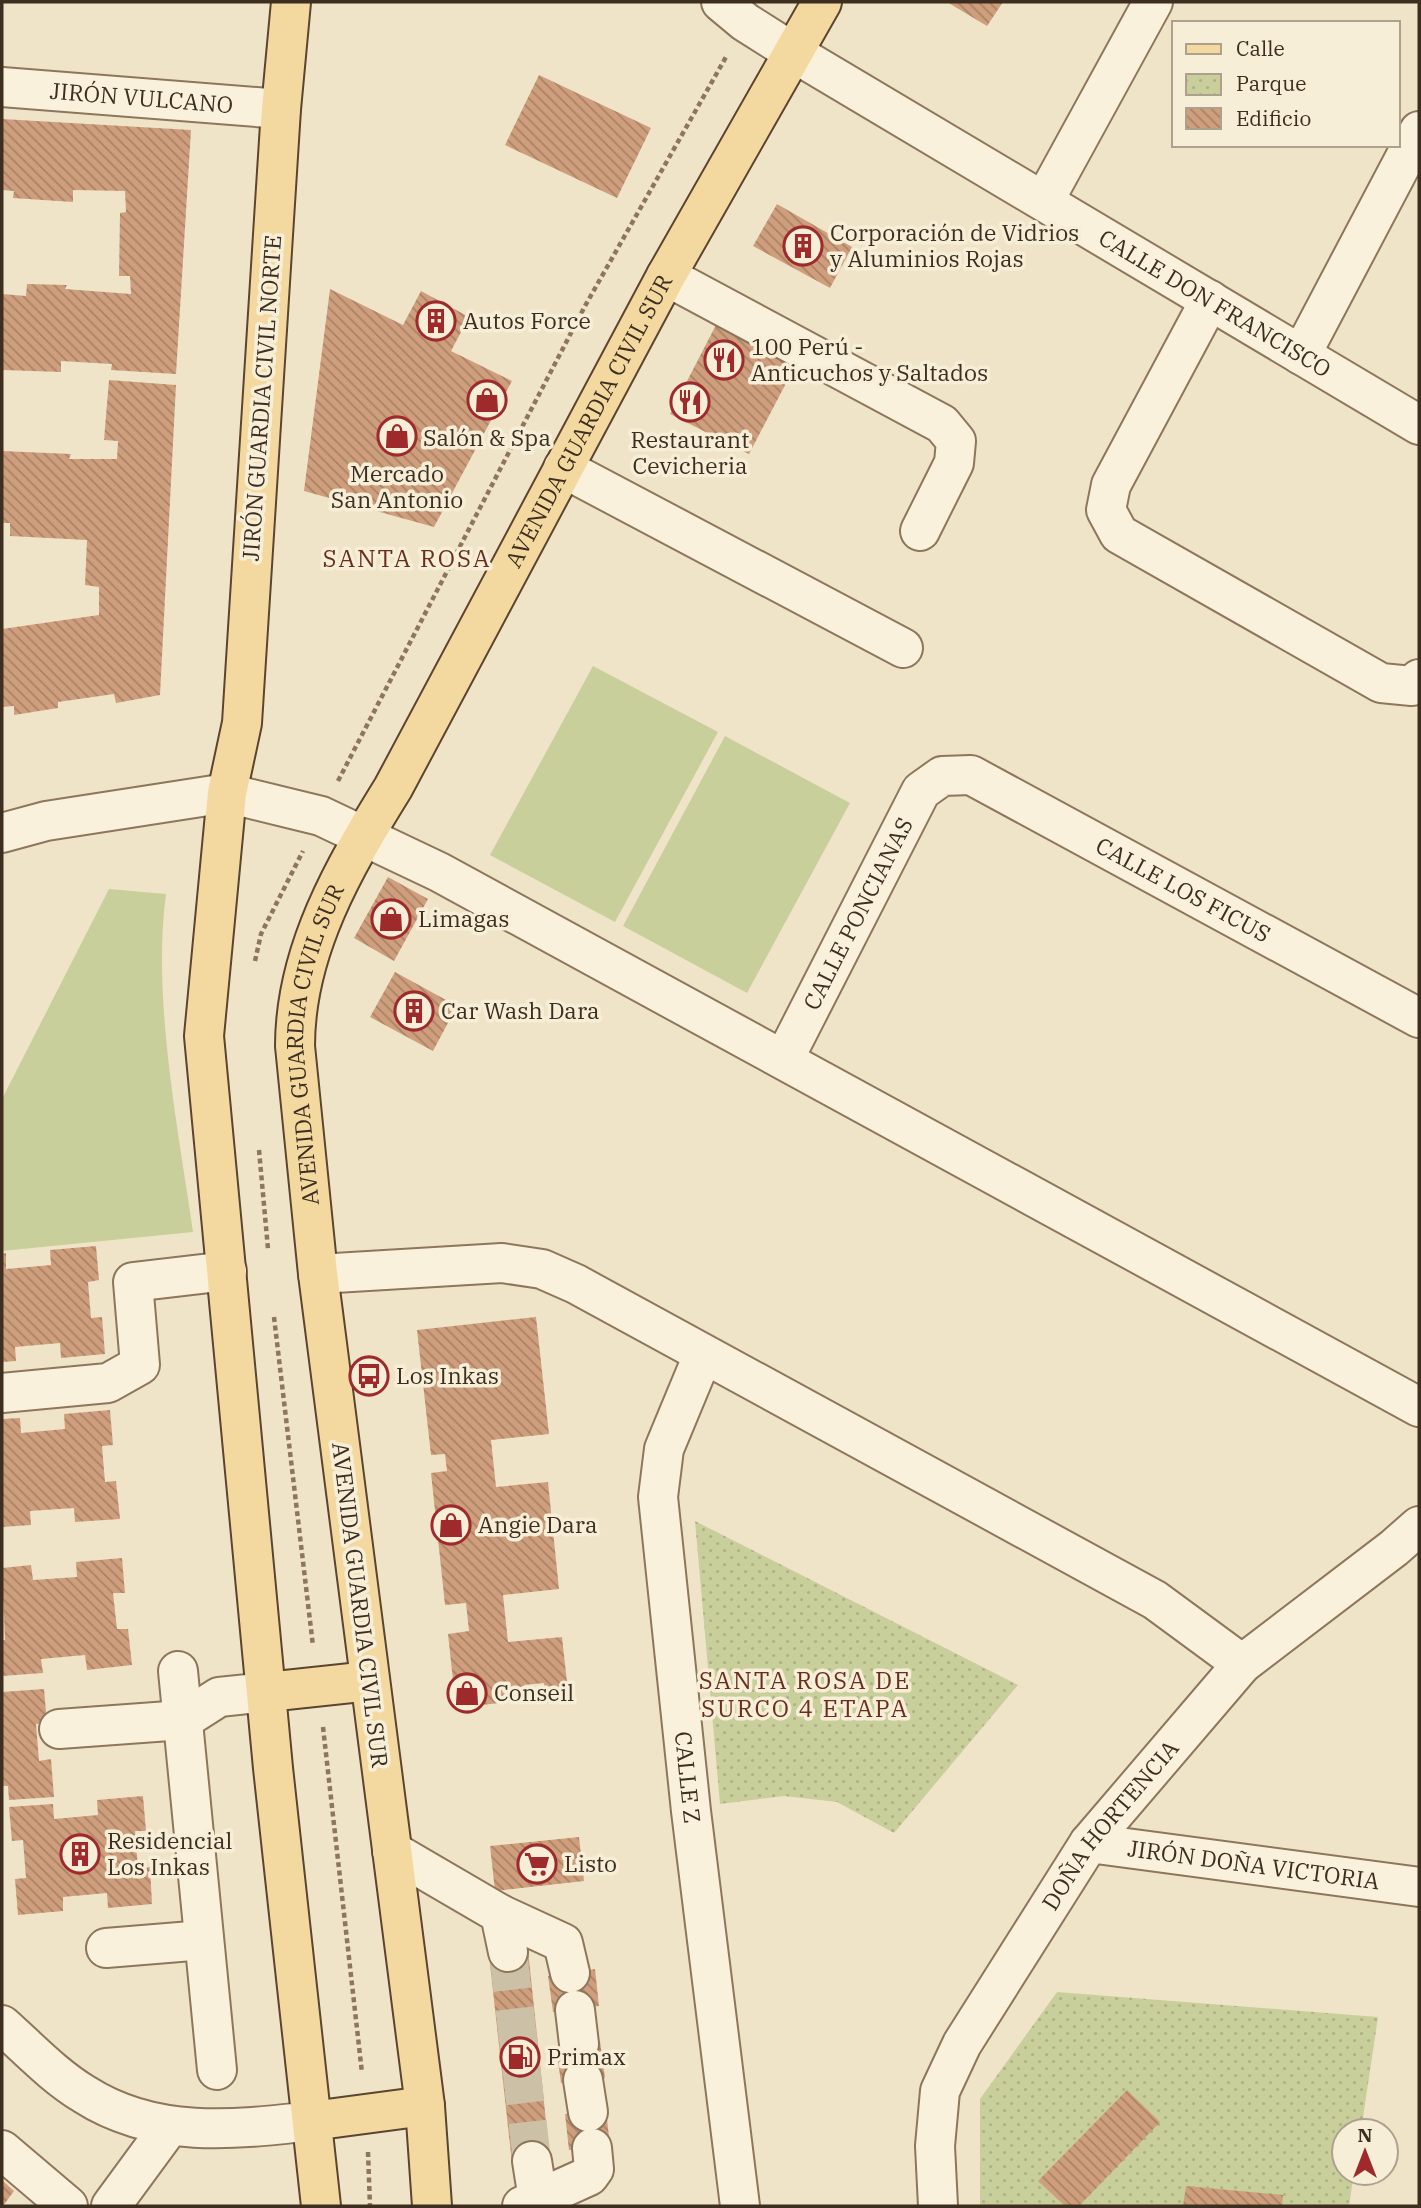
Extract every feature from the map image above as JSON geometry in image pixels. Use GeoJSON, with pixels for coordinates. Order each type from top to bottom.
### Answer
{"type":"FeatureCollection","features":[{"type":"Feature","properties":{"kind":"main road","name":"JIRÓN GUARDIA CIVIL NORTE"},"geometry":{"type":"LineString","coordinates":[[292,2],[281,109],[242,723],[227,793],[204,1036],[267,1692],[312,2121]]}},
{"type":"Feature","properties":{"kind":"main road","name":"AVENIDA GUARDIA CIVIL SUR"},"geometry":{"type":"LineString","coordinates":[[432,2206],[425,2106],[318,1274],[296,1046],[296,1010],[315,935],[362,837],[393,788],[666,276],[822,2]]}},
{"type":"Feature","properties":{"kind":"main road"},"geometry":{"type":"LineString","coordinates":[[267,1692],[370,1681]]}},
{"type":"Feature","properties":{"kind":"main road"},"geometry":{"type":"LineString","coordinates":[[321,2206],[312,2121],[425,2106]]}},
{"type":"Feature","properties":{"kind":"street"},"geometry":{"type":"LineString","coordinates":[[1044,201],[1153,2]]}},
{"type":"Feature","properties":{"kind":"street","name":"CALLE DON FRANCISCO"},"geometry":{"type":"LineString","coordinates":[[733,12],[794,53],[1419,425]]}},
{"type":"Feature","properties":{"kind":"street","name":"JIRÓN VULCANO"},"geometry":{"type":"LineString","coordinates":[[2,87],[281,109]]}},
{"type":"Feature","properties":{"kind":"street"},"geometry":{"type":"LineString","coordinates":[[1301,355],[1419,131]]}},
{"type":"Feature","properties":{"kind":"street"},"geometry":{"type":"LineString","coordinates":[[666,276],[942,424],[956,441],[954,463],[920,531]]}},
{"type":"Feature","properties":{"kind":"street"},"geometry":{"type":"LineString","coordinates":[[1210,300],[1111,485],[1106,510],[1119,534],[1381,683],[1412,686],[1419,679]]}},
{"type":"Feature","properties":{"kind":"street"},"geometry":{"type":"LineString","coordinates":[[563,468],[903,648]]}},
{"type":"Feature","properties":{"kind":"street","name":"CALLE LOS FICUS"},"geometry":{"type":"LineString","coordinates":[[942,776],[971,775],[1419,1018]]}},
{"type":"Feature","properties":{"kind":"street","name":"CALLE PONCIANAS"},"geometry":{"type":"LineString","coordinates":[[784,1059],[920,791],[942,776]]}},
{"type":"Feature","properties":{"kind":"street"},"geometry":{"type":"LineString","coordinates":[[2,833],[46,821],[227,793],[329,800],[362,837],[439,872],[1419,1407]]}},
{"type":"Feature","properties":{"kind":"street"},"geometry":{"type":"LineString","coordinates":[[318,1274],[502,1264],[542,1269],[576,1284],[1155,1600],[1242,1664]]}},
{"type":"Feature","properties":{"kind":"street"},"geometry":{"type":"LineString","coordinates":[[2,1393],[108,1383],[140,1365],[133,1283],[227,1271]]}},
{"type":"Feature","properties":{"kind":"street","name":"CALLE Z"},"geometry":{"type":"LineString","coordinates":[[703,1355],[664,1449],[657,1497],[691,1811],[740,2206]]}},
{"type":"Feature","properties":{"kind":"street","name":"DOÑA HORTENCIA"},"geometry":{"type":"LineString","coordinates":[[938,2206],[934,2146],[940,2091],[962,2044],[1089,1843],[1242,1664],[1411,1543]]}},
{"type":"Feature","properties":{"kind":"street"},"geometry":{"type":"LineString","coordinates":[[178,1671],[217,2070]]}},
{"type":"Feature","properties":{"kind":"street"},"geometry":{"type":"LineString","coordinates":[[59,1729],[183,1720],[219,1697],[267,1692]]}},
{"type":"Feature","properties":{"kind":"street","name":"JIRÓN DOÑA VICTORIA"},"geometry":{"type":"LineString","coordinates":[[1089,1843],[1419,1887]]}},
{"type":"Feature","properties":{"kind":"street"},"geometry":{"type":"LineString","coordinates":[[392,1851],[500,1914],[562,1943],[581,2061],[594,2169],[589,2176],[530,2202],[532,2161]]}},
{"type":"Feature","properties":{"kind":"street"},"geometry":{"type":"LineString","coordinates":[[500,1914],[508,1952]]}},
{"type":"Feature","properties":{"kind":"street"},"geometry":{"type":"LineString","coordinates":[[106,1948],[205,1940]]}},
{"type":"Feature","properties":{"kind":"street"},"geometry":{"type":"LineString","coordinates":[[2,2025],[82,2093],[115,2111],[169,2127],[197,2129],[312,2121]]}},
{"type":"Feature","properties":{"kind":"street"},"geometry":{"type":"LineString","coordinates":[[111,2206],[169,2127]]}},
{"type":"Feature","properties":{"kind":"street"},"geometry":{"type":"LineString","coordinates":[[2,2150],[68,2206]]}},
{"type":"Feature","properties":{"kind":"path"},"geometry":{"type":"LineString","coordinates":[[252,972],[261,934],[585,306],[733,12]]}},
{"type":"Feature","properties":{"kind":"path"},"geometry":{"type":"LineString","coordinates":[[329,800],[393,788]]}},
{"type":"Feature","properties":{"kind":"path"},"geometry":{"type":"LineString","coordinates":[[258,1141],[268,1257]]}},
{"type":"Feature","properties":{"kind":"path"},"geometry":{"type":"LineString","coordinates":[[274,1311],[366,2114],[370,2206]]}},
{"type":"Feature","properties":{"kind":"green space"},"geometry":{"type":"Polygon","coordinates":[[[593,666],[718,732],[615,922],[490,855],[593,666]]]}},
{"type":"Feature","properties":{"kind":"green space"},"geometry":{"type":"Polygon","coordinates":[[[725,736],[850,803],[747,993],[623,926],[725,736]]]}},
{"type":"Feature","properties":{"kind":"green space"},"geometry":{"type":"Polygon","coordinates":[[[109,889],[166,894],[162,976],[164,1019],[193,1232],[2,1251],[2,1099],[109,889]]]}},
{"type":"Feature","properties":{"kind":"green space"},"geometry":{"type":"Polygon","coordinates":[[[695,1521],[1018,1685],[894,1833],[837,1802],[784,1796],[720,1804],[695,1521]]]}},
{"type":"Feature","properties":{"kind":"green space"},"geometry":{"type":"Polygon","coordinates":[[[1057,1992],[1378,2017],[1363,2117],[1330,2117],[1330,2187],[1352,2187],[1349,2206],[980,2206],[980,2099],[1057,1992]]]}},
{"type":"Feature","properties":{"kind":"building"},"geometry":{"type":"Polygon","coordinates":[[[947,2],[1003,2],[987,26],[947,2]]]}},
{"type":"Feature","properties":{"kind":"building"},"geometry":{"type":"Polygon","coordinates":[[[539,75],[651,128],[617,198],[505,145],[539,75]]]}},
{"type":"Feature","properties":{"kind":"building"},"geometry":{"type":"Polygon","coordinates":[[[2,119],[191,130],[176,374],[111,370],[112,364],[61,361],[61,372],[2,370],[2,294],[26,296],[27,284],[67,285],[65,289],[131,294],[130,276],[119,276],[120,213],[126,212],[125,191],[73,190],[73,202],[13,198],[14,191],[2,190],[2,119]]]}},
{"type":"Feature","properties":{"kind":"building","name":"Corporación de Vidrios y Aluminios Rojas"},"geometry":{"type":"Polygon","coordinates":[[[777,204],[852,247],[830,288],[753,246],[777,204]]]}},
{"type":"Feature","properties":{"kind":"building","name":"Mercado San Antonio"},"geometry":{"type":"Polygon","coordinates":[[[330,289],[403,325],[421,291],[469,317],[451,351],[512,381],[434,527],[304,491],[330,289]]]}},
{"type":"Feature","properties":{"kind":"building"},"geometry":{"type":"Polygon","coordinates":[[[716,325],[795,366],[749,454],[670,414],[716,325]]]}},
{"type":"Feature","properties":{"kind":"building"},"geometry":{"type":"Polygon","coordinates":[[[109,380],[176,385],[160,695],[116,703],[114,694],[58,702],[58,708],[14,715],[14,706],[2,707],[2,629],[99,615],[99,587],[85,585],[87,540],[10,536],[10,523],[2,523],[2,451],[71,454],[69,459],[117,459],[118,441],[104,440],[109,380]]]}},
{"type":"Feature","properties":{"kind":"building","name":"Limagas"},"geometry":{"type":"Polygon","coordinates":[[[388,877],[428,899],[394,961],[354,938],[388,877]]]}},
{"type":"Feature","properties":{"kind":"building","name":"Car Wash Dara"},"geometry":{"type":"Polygon","coordinates":[[[395,972],[457,1006],[433,1051],[370,1017],[395,972]]]}},
{"type":"Feature","properties":{"kind":"building"},"geometry":{"type":"Polygon","coordinates":[[[96,1246],[99,1280],[88,1282],[91,1318],[102,1317],[105,1354],[61,1358],[60,1343],[15,1347],[16,1361],[2,1362],[2,1254],[6,1253],[6,1269],[51,1265],[50,1250],[96,1246]]]}},
{"type":"Feature","properties":{"kind":"building"},"geometry":{"type":"Polygon","coordinates":[[[536,1317],[549,1434],[491,1440],[496,1487],[548,1482],[559,1589],[503,1595],[508,1642],[562,1637],[569,1700],[546,1703],[544,1683],[524,1685],[526,1700],[456,1708],[448,1634],[469,1631],[466,1603],[445,1605],[431,1473],[447,1471],[445,1454],[431,1455],[417,1330],[536,1317]]]}},
{"type":"Feature","properties":{"kind":"building"},"geometry":{"type":"Polygon","coordinates":[[[110,1410],[113,1445],[102,1446],[105,1482],[116,1481],[120,1519],[75,1522],[74,1508],[30,1511],[31,1525],[2,1527],[2,1419],[20,1418],[21,1433],[65,1429],[64,1414],[110,1410]]]}},
{"type":"Feature","properties":{"kind":"building"},"geometry":{"type":"Polygon","coordinates":[[[122,1558],[125,1593],[113,1593],[117,1629],[128,1629],[132,1665],[87,1670],[85,1655],[41,1659],[43,1673],[2,1676],[2,1640],[5,1640],[2,1568],[31,1565],[33,1580],[77,1577],[76,1562],[122,1558]]]}},
{"type":"Feature","properties":{"kind":"building","name":"Residencial Los Inkas"},"geometry":{"type":"Polygon","coordinates":[[[44,1689],[47,1723],[36,1724],[39,1761],[51,1759],[54,1797],[9,1800],[8,1786],[2,1786],[2,1692],[44,1689]]]}},
{"type":"Feature","properties":{"kind":"building","name":"Residencial Los Inkas"},"geometry":{"type":"Polygon","coordinates":[[[143,1796],[146,1831],[135,1831],[138,1868],[150,1867],[152,1904],[108,1908],[107,1893],[63,1897],[63,1911],[18,1915],[15,1879],[26,1878],[23,1840],[12,1841],[9,1807],[53,1804],[54,1819],[98,1815],[97,1800],[143,1796]]]}},
{"type":"Feature","properties":{"kind":"building","name":"Listo"},"geometry":{"type":"Polygon","coordinates":[[[579,1837],[584,1881],[495,1891],[490,1846],[579,1837]]]}},
{"type":"Feature","properties":{"kind":"building","name":"Primax"},"geometry":{"type":"Polygon","coordinates":[[[528,1950],[550,2159],[512,2163],[489,1955],[528,1950]]]}},
{"type":"Feature","properties":{"kind":"building","name":"Primax"},"geometry":{"type":"Polygon","coordinates":[[[595,1969],[599,2006],[553,2012],[548,1976],[595,1969]]]}},
{"type":"Feature","properties":{"kind":"building","name":"Primax"},"geometry":{"type":"Polygon","coordinates":[[[600,2041],[605,2078],[561,2083],[556,2046],[600,2041]]]}},
{"type":"Feature","properties":{"kind":"building"},"geometry":{"type":"Polygon","coordinates":[[[1127,2090],[1160,2122],[1079,2206],[1065,2206],[1038,2181],[1127,2090]]]}},
{"type":"Feature","properties":{"kind":"building","name":"Primax"},"geometry":{"type":"Polygon","coordinates":[[[606,2110],[610,2146],[569,2150],[565,2114],[606,2110]]]}},
{"type":"Feature","properties":{"kind":"building"},"geometry":{"type":"Polygon","coordinates":[[[2,2180],[14,2191],[3,2206],[2,2206],[2,2180]]]}},
{"type":"Feature","properties":{"kind":"building"},"geometry":{"type":"Polygon","coordinates":[[[1186,2186],[1283,2195],[1282,2206],[1183,2206],[1186,2186]]]}},
{"type":"Feature","properties":{"kind":"tunnel"},"geometry":{"type":"LineString","coordinates":[[508,1952],[532,2161]]}},
{"type":"Feature","properties":{"kind":"place","name":"Corporación de Vidrios y Aluminios Rojas"},"geometry":{"type":"Point","coordinates":[803,246]}},
{"type":"Feature","properties":{"kind":"place","name":"Autos Force"},"geometry":{"type":"Point","coordinates":[436,321]}},
{"type":"Feature","properties":{"kind":"place","name":"100 Perú - Anticuchos y Saltados"},"geometry":{"type":"Point","coordinates":[724,360]}},
{"type":"Feature","properties":{"kind":"place","name":"Salón & Spa"},"geometry":{"type":"Point","coordinates":[487,400]}},
{"type":"Feature","properties":{"kind":"place","name":"Restaurant Cevicheria"},"geometry":{"type":"Point","coordinates":[690,402]}},
{"type":"Feature","properties":{"kind":"place","name":"Mercado San Antonio"},"geometry":{"type":"Point","coordinates":[397,436]}},
{"type":"Feature","properties":{"kind":"place","name":"Limagas"},"geometry":{"type":"Point","coordinates":[391,919]}},
{"type":"Feature","properties":{"kind":"place","name":"Car Wash Dara"},"geometry":{"type":"Point","coordinates":[414,1011]}},
{"type":"Feature","properties":{"kind":"place","name":"Los Inkas"},"geometry":{"type":"Point","coordinates":[369,1376]}},
{"type":"Feature","properties":{"kind":"place","name":"Angie Dara"},"geometry":{"type":"Point","coordinates":[451,1525]}},
{"type":"Feature","properties":{"kind":"place","name":"Conseil"},"geometry":{"type":"Point","coordinates":[467,1693]}},
{"type":"Feature","properties":{"kind":"place","name":"Residencial Los Inkas"},"geometry":{"type":"Point","coordinates":[80,1854]}},
{"type":"Feature","properties":{"kind":"place","name":"Listo"},"geometry":{"type":"Point","coordinates":[537,1864]}},
{"type":"Feature","properties":{"kind":"place","name":"Primax"},"geometry":{"type":"Point","coordinates":[520,2057]}},
{"type":"Feature","properties":{"kind":"district","name":"SANTA ROSA"},"geometry":{"type":"Point","coordinates":[407,559]}},
{"type":"Feature","properties":{"kind":"district","name":"SANTA ROSA DE SURCO 4 ETAPA"},"geometry":{"type":"Point","coordinates":[805,1695]}}]}
